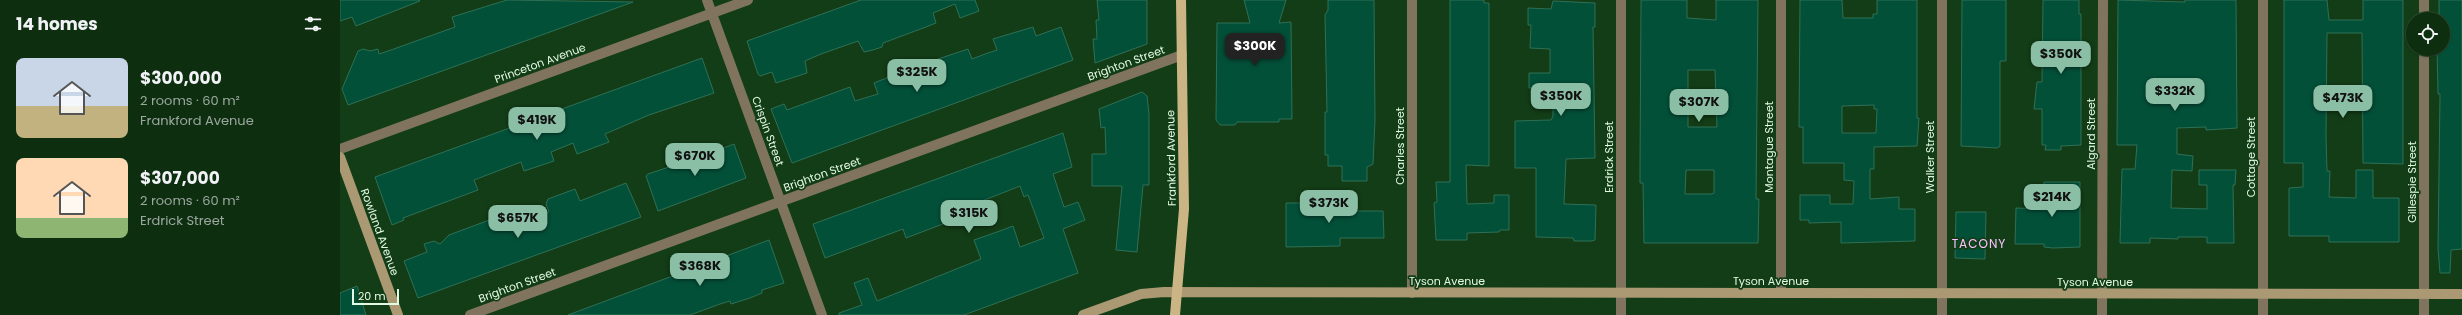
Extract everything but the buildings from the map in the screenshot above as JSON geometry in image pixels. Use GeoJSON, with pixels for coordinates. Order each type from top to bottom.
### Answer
{"type":"FeatureCollection","features":[{"type":"Feature","properties":{"kind":"main road","name":"Frankford Avenue"},"geometry":{"type":"LineString","coordinates":[[1175,315],[1184,209],[1181,0]]}},
{"type":"Feature","properties":{"kind":"street","name":"Crispin Street"},"geometry":{"type":"LineString","coordinates":[[708,0],[822,315]]}},
{"type":"Feature","properties":{"kind":"street","name":"Princeton Avenue"},"geometry":{"type":"LineString","coordinates":[[340,149],[748,0]]}},
{"type":"Feature","properties":{"kind":"street","name":"Charles Street"},"geometry":{"type":"LineString","coordinates":[[1412,0],[1412,293]]}},
{"type":"Feature","properties":{"kind":"street","name":"Erdrick Street"},"geometry":{"type":"LineString","coordinates":[[1621,0],[1621,315]]}},
{"type":"Feature","properties":{"kind":"street","name":"Montague Street"},"geometry":{"type":"LineString","coordinates":[[1781,0],[1781,293]]}},
{"type":"Feature","properties":{"kind":"street","name":"Walker Street"},"geometry":{"type":"LineString","coordinates":[[1942,0],[1942,315]]}},
{"type":"Feature","properties":{"kind":"street","name":"Algard Street"},"geometry":{"type":"LineString","coordinates":[[2102,315],[2103,0]]}},
{"type":"Feature","properties":{"kind":"street","name":"Cottage Street"},"geometry":{"type":"LineString","coordinates":[[2263,0],[2263,315]]}},
{"type":"Feature","properties":{"kind":"street"},"geometry":{"type":"LineString","coordinates":[[2424,0],[2424,12]]}},
{"type":"Feature","properties":{"kind":"street","name":"Brighton Street"},"geometry":{"type":"LineString","coordinates":[[470,315],[1182,56]]}},
{"type":"Feature","properties":{"kind":"street","name":"Gillespie Street"},"geometry":{"type":"LineString","coordinates":[[2424,56],[2424,315]]}},
{"type":"Feature","properties":{"kind":"street","name":"Rowland Avenue"},"geometry":{"type":"LineString","coordinates":[[340,157],[398,315]]}},
{"type":"Feature","properties":{"kind":"street","name":"Tyson Avenue"},"geometry":{"type":"LineString","coordinates":[[1083,315],[1141,294],[1177,292],[2462,294]]}},
{"type":"Feature","properties":{"kind":"district","name":"TACONY"},"geometry":{"type":"Point","coordinates":[1979,244]}}]}
